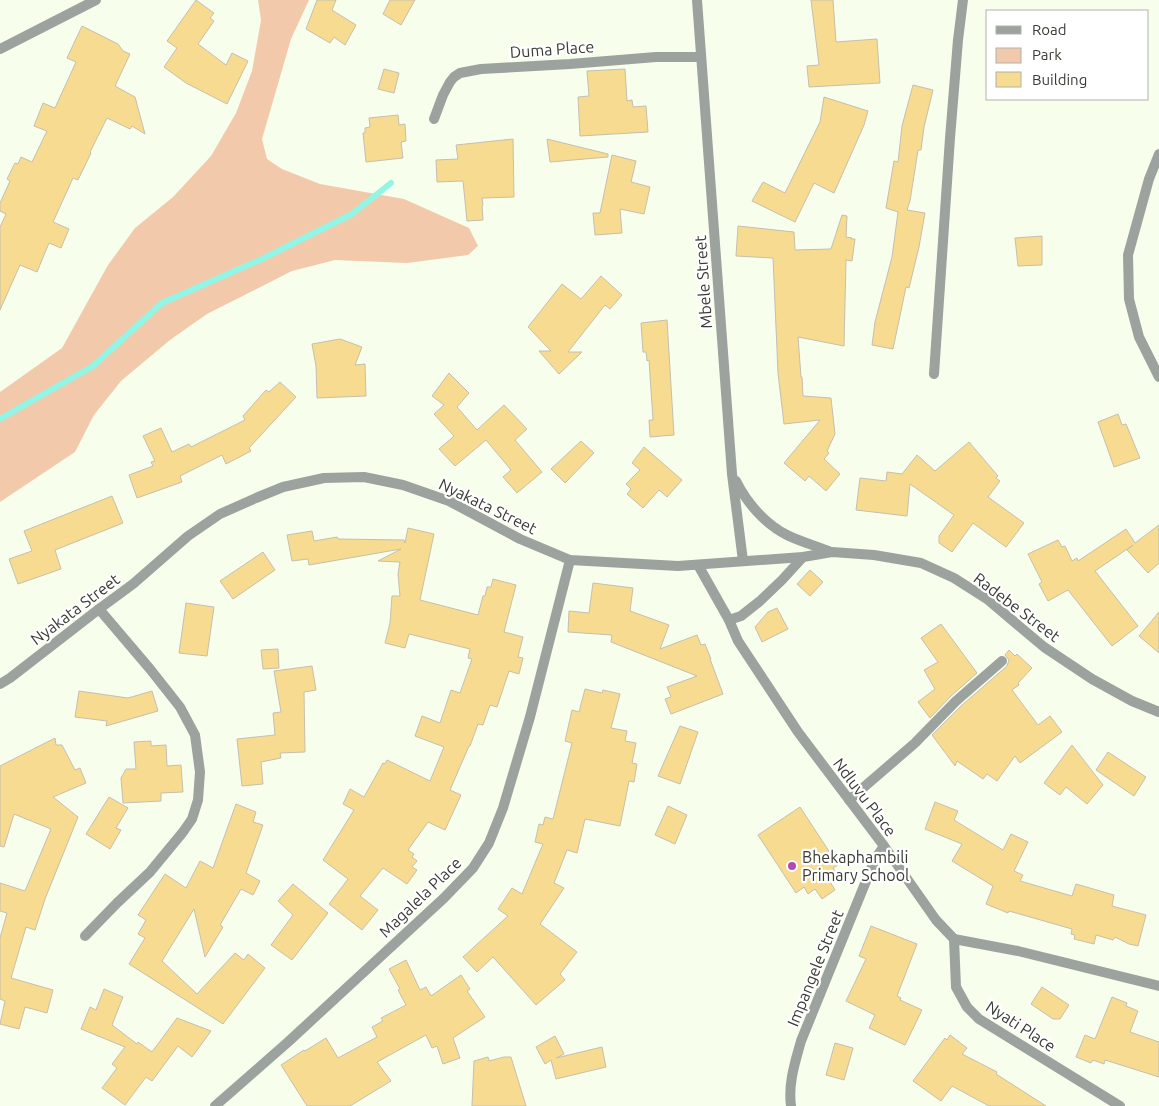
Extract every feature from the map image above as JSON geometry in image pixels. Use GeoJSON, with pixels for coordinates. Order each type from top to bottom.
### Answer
{"type":"FeatureCollection","features":[{"type":"Feature","properties":{"kind":"street"},"geometry":{"type":"LineString","coordinates":[[0,49],[96,0]]}},
{"type":"Feature","properties":{"kind":"street","name":"Mbele Street"},"geometry":{"type":"LineString","coordinates":[[696,0],[732,474],[743,561]]}},
{"type":"Feature","properties":{"kind":"street"},"geometry":{"type":"LineString","coordinates":[[934,374],[951,128],[963,0]]}},
{"type":"Feature","properties":{"kind":"street","name":"Duma Place"},"geometry":{"type":"LineString","coordinates":[[434,119],[450,82],[460,73],[481,69],[656,57],[700,57]]}},
{"type":"Feature","properties":{"kind":"street"},"geometry":{"type":"LineString","coordinates":[[1159,154],[1149,180],[1128,255],[1129,299],[1139,337],[1159,377]]}},
{"type":"Feature","properties":{"kind":"street"},"geometry":{"type":"LineString","coordinates":[[732,474],[741,492],[772,526],[786,535],[832,552]]}},
{"type":"Feature","properties":{"kind":"street","name":"Nyakata Street"},"geometry":{"type":"LineString","coordinates":[[0,684],[133,584],[188,536],[220,514],[283,487],[324,478],[364,477],[403,485],[449,501],[520,540],[570,560],[678,566],[698,565]]}},
{"type":"Feature","properties":{"kind":"street","name":"Radebe Street"},"geometry":{"type":"LineString","coordinates":[[698,565],[803,557],[832,552],[874,555],[921,563],[954,578],[986,599],[1044,647],[1084,674],[1132,701],[1159,712]]}},
{"type":"Feature","properties":{"kind":"street"},"geometry":{"type":"LineString","coordinates":[[729,620],[741,616],[760,601],[803,557]]}},
{"type":"Feature","properties":{"kind":"street","name":"Magalela Place"},"geometry":{"type":"LineString","coordinates":[[215,1106],[288,1042],[444,898],[473,868],[489,844],[503,808],[530,717],[570,560]]}},
{"type":"Feature","properties":{"kind":"street","name":"Ndluvu Place"},"geometry":{"type":"LineString","coordinates":[[698,565],[729,620],[738,641],[798,732],[884,846],[936,920],[954,939]]}},
{"type":"Feature","properties":{"kind":"street"},"geometry":{"type":"LineString","coordinates":[[85,936],[150,872],[183,832],[192,819],[198,800],[200,772],[194,736],[180,707],[99,609]]}},
{"type":"Feature","properties":{"kind":"street"},"geometry":{"type":"LineString","coordinates":[[849,800],[914,743],[956,701],[1002,660]]}},
{"type":"Feature","properties":{"kind":"street","name":"Impangele Street"},"geometry":{"type":"LineString","coordinates":[[791,1106],[789,1092],[801,1041],[875,858],[884,846]]}},
{"type":"Feature","properties":{"kind":"street"},"geometry":{"type":"LineString","coordinates":[[954,939],[1018,951],[1159,986]]}},
{"type":"Feature","properties":{"kind":"street","name":"Nyati Place"},"geometry":{"type":"LineString","coordinates":[[954,939],[956,987],[966,1007],[979,1019],[1120,1106]]}},
{"type":"Feature","properties":{"kind":"green space"},"geometry":{"type":"Polygon","coordinates":[[[258,0],[309,0],[291,39],[262,139],[267,159],[282,169],[320,184],[404,199],[469,228],[478,246],[468,255],[407,263],[335,260],[292,271],[207,314],[170,340],[121,381],[94,415],[75,452],[0,502],[0,392],[62,348],[108,265],[135,228],[173,197],[211,156],[236,113],[252,71],[261,20],[258,0]]]}},
{"type":"Feature","properties":{"kind":"building"},"geometry":{"type":"Polygon","coordinates":[[[196,0],[214,13],[210,18],[214,21],[198,44],[226,65],[232,53],[248,61],[227,104],[186,83],[164,67],[177,48],[167,41],[196,0]]]}},
{"type":"Feature","properties":{"kind":"building"},"geometry":{"type":"Polygon","coordinates":[[[317,0],[336,0],[332,10],[356,25],[345,45],[334,37],[330,43],[306,29],[317,0]]]}},
{"type":"Feature","properties":{"kind":"building"},"geometry":{"type":"Polygon","coordinates":[[[390,0],[415,0],[401,25],[383,14],[390,0]]]}},
{"type":"Feature","properties":{"kind":"building"},"geometry":{"type":"Polygon","coordinates":[[[811,0],[833,0],[836,42],[877,39],[880,83],[809,87],[807,66],[819,65],[811,0]]]}},
{"type":"Feature","properties":{"kind":"building"},"geometry":{"type":"Polygon","coordinates":[[[82,26],[118,44],[123,51],[130,54],[115,86],[135,97],[145,134],[132,126],[130,129],[107,118],[78,180],[73,178],[53,222],[69,229],[61,248],[49,243],[37,272],[20,265],[0,310],[0,227],[6,214],[0,211],[0,203],[10,181],[7,179],[15,163],[18,164],[21,157],[32,162],[47,131],[34,126],[43,103],[55,108],[76,62],[67,58],[82,26]]]}},
{"type":"Feature","properties":{"kind":"building"},"geometry":{"type":"Polygon","coordinates":[[[384,69],[399,73],[394,93],[378,89],[384,69]]]}},
{"type":"Feature","properties":{"kind":"building"},"geometry":{"type":"Polygon","coordinates":[[[625,69],[627,101],[632,100],[633,107],[646,106],[648,132],[580,136],[578,97],[589,96],[587,71],[625,69]]]}},
{"type":"Feature","properties":{"kind":"building"},"geometry":{"type":"Polygon","coordinates":[[[913,85],[933,90],[924,127],[921,150],[918,150],[907,210],[925,213],[919,247],[909,288],[906,287],[893,349],[872,345],[875,322],[892,257],[898,212],[886,208],[894,161],[898,162],[902,126],[913,85]]]}},
{"type":"Feature","properties":{"kind":"building"},"geometry":{"type":"Polygon","coordinates":[[[824,97],[868,111],[864,125],[834,193],[814,183],[795,222],[752,201],[763,182],[785,193],[820,122],[824,97]]]}},
{"type":"Feature","properties":{"kind":"building"},"geometry":{"type":"Polygon","coordinates":[[[398,115],[399,125],[405,124],[406,141],[401,142],[403,158],[366,162],[363,133],[365,133],[365,128],[370,127],[369,118],[398,115]]]}},
{"type":"Feature","properties":{"kind":"building"},"geometry":{"type":"Polygon","coordinates":[[[513,139],[514,197],[482,198],[483,220],[467,221],[463,181],[437,182],[436,160],[458,159],[456,145],[513,139]]]}},
{"type":"Feature","properties":{"kind":"building"},"geometry":{"type":"Polygon","coordinates":[[[547,139],[608,154],[608,157],[550,162],[547,139]]]}},
{"type":"Feature","properties":{"kind":"building"},"geometry":{"type":"Polygon","coordinates":[[[612,155],[636,161],[631,182],[650,187],[644,214],[620,209],[622,233],[595,235],[593,213],[600,213],[612,155]]]}},
{"type":"Feature","properties":{"kind":"building"},"geometry":{"type":"Polygon","coordinates":[[[842,215],[847,216],[846,237],[855,239],[852,261],[846,260],[844,346],[798,337],[803,396],[831,398],[835,434],[827,451],[829,453],[824,459],[840,474],[826,491],[809,476],[805,481],[784,463],[820,420],[784,424],[778,373],[773,258],[736,256],[738,226],[794,232],[795,250],[831,249],[842,215]]]}},
{"type":"Feature","properties":{"kind":"building"},"geometry":{"type":"Polygon","coordinates":[[[1042,236],[1042,265],[1018,266],[1015,238],[1042,236]]]}},
{"type":"Feature","properties":{"kind":"building"},"geometry":{"type":"Polygon","coordinates":[[[601,276],[622,295],[610,309],[605,305],[568,352],[582,352],[559,374],[539,351],[551,351],[528,327],[562,284],[581,299],[601,276]]]}},
{"type":"Feature","properties":{"kind":"building"},"geometry":{"type":"Polygon","coordinates":[[[667,320],[674,435],[650,437],[649,420],[653,420],[649,360],[647,361],[646,352],[643,352],[641,323],[667,320]]]}},
{"type":"Feature","properties":{"kind":"building"},"geometry":{"type":"Polygon","coordinates":[[[340,339],[362,347],[355,365],[365,364],[366,396],[317,398],[316,366],[312,344],[340,339]]]}},
{"type":"Feature","properties":{"kind":"building"},"geometry":{"type":"Polygon","coordinates":[[[449,373],[469,393],[457,407],[477,430],[504,405],[527,429],[515,440],[542,472],[517,493],[503,477],[511,470],[486,440],[455,466],[439,449],[454,436],[434,414],[444,405],[432,396],[449,373]]]}},
{"type":"Feature","properties":{"kind":"building"},"geometry":{"type":"Polygon","coordinates":[[[280,382],[296,397],[249,448],[251,451],[226,464],[222,455],[180,476],[182,482],[137,498],[129,475],[153,466],[151,462],[155,461],[143,436],[161,428],[172,452],[189,444],[191,447],[245,420],[243,416],[266,390],[269,392],[280,382]]]}},
{"type":"Feature","properties":{"kind":"building"},"geometry":{"type":"Polygon","coordinates":[[[1118,414],[1122,425],[1126,424],[1140,458],[1114,467],[1098,422],[1118,414]]]}},
{"type":"Feature","properties":{"kind":"building"},"geometry":{"type":"Polygon","coordinates":[[[581,441],[594,453],[565,483],[551,469],[581,441]]]}},
{"type":"Feature","properties":{"kind":"building"},"geometry":{"type":"Polygon","coordinates":[[[969,442],[998,476],[996,478],[1000,481],[988,497],[1024,523],[1006,547],[973,523],[952,552],[939,543],[939,536],[954,515],[910,484],[907,516],[856,510],[860,478],[886,481],[887,472],[902,474],[917,455],[935,471],[969,442]]]}},
{"type":"Feature","properties":{"kind":"building"},"geometry":{"type":"Polygon","coordinates":[[[644,447],[682,480],[667,497],[659,490],[643,508],[627,494],[631,489],[626,484],[640,470],[632,463],[644,447]]]}},
{"type":"Feature","properties":{"kind":"building"},"geometry":{"type":"Polygon","coordinates":[[[112,496],[123,523],[55,550],[61,569],[18,584],[9,559],[32,551],[24,531],[112,496]]]}},
{"type":"Feature","properties":{"kind":"building"},"geometry":{"type":"Polygon","coordinates":[[[1159,525],[1159,563],[1148,573],[1127,550],[1133,545],[1095,571],[1138,626],[1112,646],[1068,590],[1048,601],[1039,584],[1042,582],[1028,554],[1058,540],[1062,547],[1065,546],[1072,561],[1077,558],[1078,561],[1126,529],[1135,543],[1159,525]]]}},
{"type":"Feature","properties":{"kind":"building"},"geometry":{"type":"Polygon","coordinates":[[[408,528],[434,534],[420,600],[478,615],[483,596],[485,596],[487,587],[491,587],[493,579],[516,585],[504,632],[523,637],[518,657],[523,658],[519,674],[509,671],[497,707],[490,705],[483,725],[478,724],[450,790],[461,795],[445,830],[428,822],[408,850],[414,854],[412,857],[417,861],[412,867],[417,870],[407,884],[383,868],[360,896],[378,910],[362,930],[329,904],[348,879],[323,860],[354,810],[343,804],[350,789],[364,797],[383,763],[385,764],[387,760],[430,781],[444,747],[415,736],[422,716],[440,723],[451,690],[460,693],[472,659],[468,658],[470,649],[409,634],[405,648],[385,643],[390,623],[392,596],[400,596],[398,574],[400,562],[378,561],[401,549],[309,565],[308,559],[292,561],[287,535],[312,531],[314,541],[337,537],[338,539],[404,540],[405,543],[408,528]]]}},
{"type":"Feature","properties":{"kind":"building"},"geometry":{"type":"Polygon","coordinates":[[[263,552],[275,570],[233,599],[220,581],[263,552]]]}},
{"type":"Feature","properties":{"kind":"building"},"geometry":{"type":"Polygon","coordinates":[[[810,570],[823,582],[810,596],[797,584],[810,570]]]}},
{"type":"Feature","properties":{"kind":"building"},"geometry":{"type":"Polygon","coordinates":[[[593,583],[633,588],[630,611],[669,625],[660,649],[697,635],[701,645],[705,644],[723,694],[671,714],[665,699],[671,697],[667,687],[697,676],[611,642],[612,635],[568,632],[569,611],[589,613],[593,583]]]}},
{"type":"Feature","properties":{"kind":"building"},"geometry":{"type":"Polygon","coordinates":[[[186,603],[214,607],[207,656],[179,653],[186,603]]]}},
{"type":"Feature","properties":{"kind":"building"},"geometry":{"type":"Polygon","coordinates":[[[777,608],[788,629],[762,642],[755,627],[768,612],[777,608]]]}},
{"type":"Feature","properties":{"kind":"building"},"geometry":{"type":"Polygon","coordinates":[[[1159,612],[1159,653],[1139,636],[1159,612]]]}},
{"type":"Feature","properties":{"kind":"building"},"geometry":{"type":"Polygon","coordinates":[[[941,624],[977,673],[930,718],[918,702],[935,689],[924,670],[938,662],[921,638],[941,624]]]}},
{"type":"Feature","properties":{"kind":"building"},"geometry":{"type":"Polygon","coordinates":[[[278,649],[279,668],[263,669],[261,650],[278,649]]]}},
{"type":"Feature","properties":{"kind":"building"},"geometry":{"type":"Polygon","coordinates":[[[1009,650],[1015,656],[1017,654],[1032,668],[1018,683],[1019,685],[1012,690],[1038,725],[1050,716],[1062,732],[1020,763],[1015,756],[997,781],[987,774],[983,779],[957,761],[955,766],[932,735],[961,706],[1007,666],[1009,660],[1005,655],[1009,650]]]}},
{"type":"Feature","properties":{"kind":"building"},"geometry":{"type":"Polygon","coordinates":[[[312,666],[316,690],[304,692],[305,752],[280,753],[281,758],[261,762],[263,784],[242,786],[237,739],[275,735],[273,713],[281,712],[274,671],[312,666]]]}},
{"type":"Feature","properties":{"kind":"building"},"geometry":{"type":"Polygon","coordinates":[[[585,689],[602,693],[603,690],[620,694],[611,728],[627,731],[625,741],[636,743],[632,763],[637,764],[634,782],[629,781],[620,826],[585,819],[577,853],[567,850],[554,883],[564,888],[540,924],[577,952],[560,974],[565,980],[536,1005],[493,957],[477,972],[463,957],[508,916],[498,909],[512,888],[522,894],[543,844],[535,842],[539,824],[543,825],[545,817],[553,819],[572,743],[565,741],[572,710],[579,712],[585,689]]]}},
{"type":"Feature","properties":{"kind":"building"},"geometry":{"type":"Polygon","coordinates":[[[79,691],[128,698],[152,691],[158,711],[106,726],[107,721],[75,717],[79,691]]]}},
{"type":"Feature","properties":{"kind":"building"},"geometry":{"type":"Polygon","coordinates":[[[680,726],[698,732],[680,784],[658,776],[680,726]]]}},
{"type":"Feature","properties":{"kind":"building"},"geometry":{"type":"Polygon","coordinates":[[[55,738],[56,745],[62,745],[75,770],[80,768],[86,783],[53,797],[78,817],[45,899],[35,930],[26,927],[11,978],[53,990],[47,1013],[25,1007],[19,1029],[0,1024],[5,1001],[0,999],[0,938],[7,913],[0,911],[0,883],[25,891],[51,829],[14,814],[4,847],[0,846],[0,766],[55,738]]]}},
{"type":"Feature","properties":{"kind":"building"},"geometry":{"type":"Polygon","coordinates":[[[151,741],[151,746],[166,745],[167,766],[181,765],[183,792],[161,793],[161,801],[123,803],[121,778],[126,769],[136,769],[134,742],[151,741]]]}},
{"type":"Feature","properties":{"kind":"building"},"geometry":{"type":"Polygon","coordinates":[[[1072,745],[1103,785],[1087,804],[1066,787],[1060,795],[1044,783],[1072,745]]]}},
{"type":"Feature","properties":{"kind":"building"},"geometry":{"type":"Polygon","coordinates":[[[1108,752],[1146,777],[1134,796],[1096,770],[1108,752]]]}},
{"type":"Feature","properties":{"kind":"building"},"geometry":{"type":"Polygon","coordinates":[[[109,797],[128,808],[116,828],[121,830],[110,849],[86,834],[109,797]]]}},
{"type":"Feature","properties":{"kind":"building"},"geometry":{"type":"Polygon","coordinates":[[[935,802],[958,811],[954,820],[1003,850],[1011,834],[1028,842],[1014,871],[1023,875],[1020,881],[1072,896],[1076,884],[1114,895],[1112,906],[1146,915],[1138,946],[1115,937],[1113,940],[1096,935],[1094,944],[1074,939],[1075,935],[1071,934],[1072,929],[1009,911],[1008,913],[986,904],[993,886],[952,861],[962,844],[925,829],[935,802]]]}},
{"type":"Feature","properties":{"kind":"building"},"geometry":{"type":"Polygon","coordinates":[[[236,804],[256,812],[253,822],[263,825],[246,873],[260,881],[253,895],[241,889],[220,925],[223,927],[205,957],[194,909],[162,961],[197,994],[235,953],[244,960],[248,954],[265,968],[223,1024],[129,964],[145,938],[138,934],[146,920],[138,915],[165,874],[186,888],[200,861],[213,868],[236,804]]]}},
{"type":"Feature","properties":{"kind":"building"},"geometry":{"type":"Polygon","coordinates":[[[668,806],[687,815],[675,844],[655,835],[668,806]]]}},
{"type":"Feature","properties":{"kind":"building"},"geometry":{"type":"Polygon","coordinates":[[[800,807],[838,865],[833,868],[837,874],[829,880],[835,890],[822,899],[815,889],[808,894],[804,887],[796,893],[758,835],[800,807]]]}},
{"type":"Feature","properties":{"kind":"building"},"geometry":{"type":"Polygon","coordinates":[[[293,884],[328,913],[292,960],[271,945],[293,915],[278,901],[293,884]]]}},
{"type":"Feature","properties":{"kind":"building"},"geometry":{"type":"Polygon","coordinates":[[[871,926],[917,944],[897,996],[901,998],[900,1000],[922,1010],[905,1045],[869,1028],[875,1015],[846,1001],[866,959],[859,956],[871,926]]]}},
{"type":"Feature","properties":{"kind":"building"},"geometry":{"type":"Polygon","coordinates":[[[406,960],[420,990],[426,987],[431,996],[461,975],[470,989],[467,991],[485,1017],[453,1038],[460,1058],[443,1064],[437,1046],[432,1048],[426,1035],[377,1062],[391,1081],[350,1106],[307,1106],[281,1065],[326,1038],[338,1058],[377,1037],[372,1027],[383,1021],[381,1018],[406,1005],[389,969],[406,960]]]}},
{"type":"Feature","properties":{"kind":"building"},"geometry":{"type":"Polygon","coordinates":[[[1042,987],[1069,1005],[1060,1019],[1053,1019],[1031,1004],[1042,987]]]}},
{"type":"Feature","properties":{"kind":"building"},"geometry":{"type":"Polygon","coordinates":[[[104,989],[123,997],[112,1025],[137,1044],[138,1042],[152,1052],[177,1018],[211,1031],[192,1057],[178,1046],[152,1081],[146,1077],[125,1105],[102,1088],[117,1068],[112,1064],[125,1047],[81,1029],[90,1007],[96,1010],[104,989]]]}},
{"type":"Feature","properties":{"kind":"building"},"geometry":{"type":"Polygon","coordinates":[[[1112,997],[1127,1003],[1126,1006],[1138,1011],[1130,1032],[1159,1042],[1159,1077],[1105,1060],[1104,1064],[1093,1060],[1091,1063],[1076,1057],[1085,1035],[1095,1039],[1112,997]]]}},
{"type":"Feature","properties":{"kind":"building"},"geometry":{"type":"Polygon","coordinates":[[[950,1035],[967,1048],[962,1054],[997,1072],[996,1074],[1046,1106],[989,1106],[952,1086],[941,1101],[913,1081],[945,1038],[947,1040],[950,1035]]]}},
{"type":"Feature","properties":{"kind":"building"},"geometry":{"type":"Polygon","coordinates":[[[555,1036],[564,1054],[556,1058],[602,1047],[606,1067],[556,1079],[551,1060],[545,1064],[536,1047],[555,1036]]]}},
{"type":"Feature","properties":{"kind":"building"},"geometry":{"type":"Polygon","coordinates":[[[835,1043],[853,1048],[844,1080],[826,1075],[835,1043]]]}},
{"type":"Feature","properties":{"kind":"building"},"geometry":{"type":"Polygon","coordinates":[[[488,1057],[489,1061],[511,1057],[526,1106],[472,1106],[474,1061],[488,1057]]]}},
{"type":"Feature","properties":{"kind":"waterway"},"geometry":{"type":"LineString","coordinates":[[0,419],[93,366],[162,303],[264,258],[352,214],[391,183]]}},
{"type":"Feature","properties":{"kind":"place","name":"Bhekaphambili Primary School"},"geometry":{"type":"Point","coordinates":[792,866]}}]}
